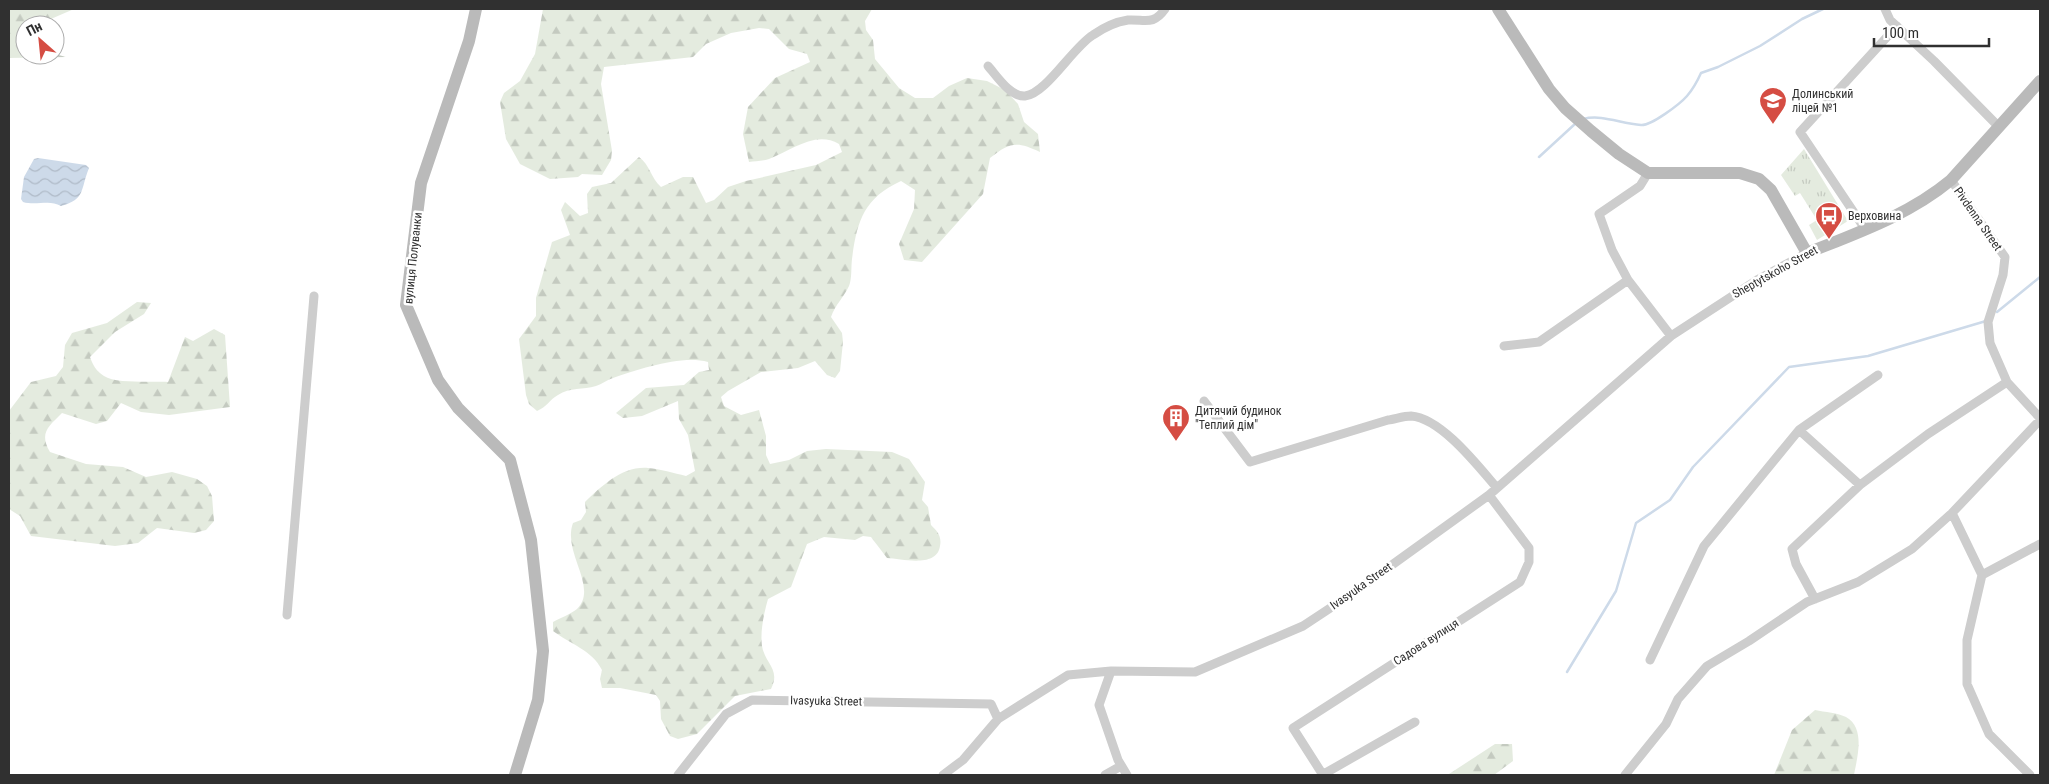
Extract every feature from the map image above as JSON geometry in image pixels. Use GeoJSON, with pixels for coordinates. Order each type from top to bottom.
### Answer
{"type":"FeatureCollection","features":[{"type":"Feature","properties":{"kind":"street","name":"вулиця Полуванки"},"geometry":{"type":"LineString","coordinates":[[476,9],[469,41],[421,183],[406,305],[438,380],[458,408],[510,460],[531,540],[543,651],[538,700],[515,775]]}},
{"type":"Feature","properties":{"kind":"street"},"geometry":{"type":"LineString","coordinates":[[988,66],[1011,92],[1020,96],[1028,96],[1054,75],[1081,43],[1092,35],[1113,24],[1128,20],[1152,21],[1160,16],[1165,9]]}},
{"type":"Feature","properties":{"kind":"street"},"geometry":{"type":"LineString","coordinates":[[1498,9],[1549,89],[1565,108],[1590,132],[1618,154],[1648,172],[1740,173],[1760,179],[1771,190],[1807,253]]}},
{"type":"Feature","properties":{"kind":"street"},"geometry":{"type":"LineString","coordinates":[[1885,9],[1890,20],[1999,126]]}},
{"type":"Feature","properties":{"kind":"street"},"geometry":{"type":"LineString","coordinates":[[1865,229],[1800,132],[1897,26]]}},
{"type":"Feature","properties":{"kind":"street","name":"Sheptytskoho Street"},"geometry":{"type":"LineString","coordinates":[[1670,336],[1756,280],[1807,253],[1914,207],[1951,180],[2040,81]]}},
{"type":"Feature","properties":{"kind":"street"},"geometry":{"type":"LineString","coordinates":[[1648,172],[1640,186],[1599,214],[1612,250],[1628,280],[1670,336]]}},
{"type":"Feature","properties":{"kind":"street","name":"Pivdenna Street"},"geometry":{"type":"LineString","coordinates":[[1951,180],[2005,257],[2003,275],[1988,322],[1990,343],[2006,382],[2040,419]]}},
{"type":"Feature","properties":{"kind":"street"},"geometry":{"type":"LineString","coordinates":[[1504,346],[1539,342],[1628,280]]}},
{"type":"Feature","properties":{"kind":"street"},"geometry":{"type":"LineString","coordinates":[[287,615],[314,296]]}},
{"type":"Feature","properties":{"kind":"street","name":"Ivasyuka Street"},"geometry":{"type":"LineString","coordinates":[[943,775],[963,760],[998,720],[1068,675],[1110,671],[1195,672],[1303,626],[1353,593],[1489,496],[1670,336]]}},
{"type":"Feature","properties":{"kind":"street"},"geometry":{"type":"LineString","coordinates":[[1650,660],[1704,546],[1799,430],[1878,375]]}},
{"type":"Feature","properties":{"kind":"street"},"geometry":{"type":"LineString","coordinates":[[1814,599],[1796,564],[1792,549],[1860,485],[1928,434],[2006,382]]}},
{"type":"Feature","properties":{"kind":"street"},"geometry":{"type":"LineString","coordinates":[[1204,401],[1250,462],[1388,420],[1411,416],[1424,420],[1443,431],[1464,450],[1497,488]]}},
{"type":"Feature","properties":{"kind":"street"},"geometry":{"type":"LineString","coordinates":[[1624,775],[1666,724],[1678,699],[1707,666],[1749,641],[1807,602],[1858,582],[1912,549],[1952,513],[2040,419]]}},
{"type":"Feature","properties":{"kind":"street"},"geometry":{"type":"LineString","coordinates":[[1799,430],[1860,485]]}},
{"type":"Feature","properties":{"kind":"street","name":"Садова вулиця"},"geometry":{"type":"LineString","coordinates":[[1323,775],[1293,728],[1520,582],[1529,562],[1529,548],[1489,496]]}},
{"type":"Feature","properties":{"kind":"street"},"geometry":{"type":"LineString","coordinates":[[1952,513],[1982,575],[1967,640],[1967,684],[1988,734],[2030,775]]}},
{"type":"Feature","properties":{"kind":"street"},"geometry":{"type":"LineString","coordinates":[[1982,575],[2040,544]]}},
{"type":"Feature","properties":{"kind":"street"},"geometry":{"type":"LineString","coordinates":[[1110,671],[1099,705],[1121,766],[1127,775]]}},
{"type":"Feature","properties":{"kind":"street","name":"Ivasyuka Street"},"geometry":{"type":"LineString","coordinates":[[678,775],[726,714],[752,700],[991,704],[998,720]]}},
{"type":"Feature","properties":{"kind":"street"},"geometry":{"type":"LineString","coordinates":[[1323,775],[1415,722]]}},
{"type":"Feature","properties":{"kind":"street"},"geometry":{"type":"LineString","coordinates":[[1105,775],[1121,766]]}},
{"type":"Feature","properties":{"kind":"green space"},"geometry":{"type":"Polygon","coordinates":[[[9,9],[74,9],[60,15],[15,15],[15,58],[9,58],[9,9]]]}},
{"type":"Feature","properties":{"kind":"green space"},"geometry":{"type":"Polygon","coordinates":[[[543,9],[872,9],[865,21],[866,30],[873,40],[875,59],[899,88],[915,98],[933,98],[949,86],[967,78],[987,81],[1005,90],[1018,104],[1024,122],[1038,134],[1040,152],[1025,146],[1014,145],[1003,149],[990,158],[983,194],[922,262],[904,260],[899,244],[914,209],[915,190],[901,181],[878,195],[871,203],[860,222],[857,233],[849,286],[831,317],[842,333],[843,342],[840,371],[835,378],[827,375],[815,361],[798,368],[761,372],[721,397],[724,406],[741,415],[759,410],[766,436],[766,455],[770,464],[789,460],[807,451],[826,449],[892,452],[909,459],[925,482],[922,500],[928,507],[931,525],[940,537],[940,546],[938,553],[933,557],[918,561],[887,558],[871,537],[863,536],[855,540],[824,537],[807,544],[791,587],[768,599],[763,622],[762,646],[773,671],[774,682],[771,689],[735,696],[697,734],[678,739],[670,736],[661,719],[660,701],[656,695],[620,688],[602,688],[600,679],[602,670],[598,663],[587,652],[553,631],[553,622],[575,611],[583,600],[583,580],[575,558],[571,534],[573,523],[581,520],[586,512],[585,502],[613,478],[630,470],[648,468],[686,476],[695,471],[688,435],[679,419],[678,401],[642,416],[623,418],[616,413],[646,388],[684,385],[699,372],[709,370],[708,362],[686,360],[648,367],[613,378],[596,386],[563,392],[537,411],[529,404],[526,395],[519,339],[536,316],[536,298],[552,242],[570,235],[561,210],[565,202],[580,216],[588,213],[587,194],[592,187],[611,183],[639,157],[646,164],[661,187],[683,177],[693,177],[706,203],[714,200],[728,187],[816,165],[842,152],[839,144],[821,139],[803,143],[769,159],[749,162],[743,134],[748,107],[775,78],[810,62],[807,54],[789,49],[769,29],[759,28],[731,33],[706,44],[693,57],[604,67],[601,84],[612,151],[611,160],[602,175],[582,174],[578,177],[550,179],[520,164],[506,139],[500,102],[504,93],[520,81],[535,54],[543,9]]]}},
{"type":"Feature","properties":{"kind":"green space"},"geometry":{"type":"Polygon","coordinates":[[[1804,149],[1848,221],[1817,240],[1809,225],[1817,220],[1800,193],[1795,196],[1781,175],[1804,149]]]}},
{"type":"Feature","properties":{"kind":"green space"},"geometry":{"type":"Polygon","coordinates":[[[137,302],[151,303],[144,314],[115,332],[90,357],[97,370],[110,379],[134,382],[168,382],[185,337],[193,341],[214,329],[225,335],[230,407],[169,415],[141,412],[121,403],[107,421],[96,424],[62,413],[49,426],[45,440],[50,452],[86,464],[123,467],[146,477],[172,472],[197,479],[207,486],[212,496],[214,521],[206,530],[194,533],[157,528],[138,543],[115,546],[31,536],[20,516],[9,509],[9,411],[31,382],[56,376],[63,367],[65,345],[72,333],[107,323],[137,302]]]}},
{"type":"Feature","properties":{"kind":"green space"},"geometry":{"type":"Polygon","coordinates":[[[1815,710],[1846,717],[1856,728],[1859,744],[1854,775],[1774,775],[1792,730],[1815,710]]]}},
{"type":"Feature","properties":{"kind":"green space"},"geometry":{"type":"Polygon","coordinates":[[[1495,744],[1512,744],[1513,761],[1494,775],[1442,775],[1449,774],[1495,744]]]}},
{"type":"Feature","properties":{"kind":"water"},"geometry":{"type":"Polygon","coordinates":[[[34,159],[86,165],[89,168],[81,193],[75,200],[61,206],[52,203],[23,202],[21,199],[24,177],[34,159]]]}},
{"type":"Feature","properties":{"kind":"waterway"},"geometry":{"type":"LineString","coordinates":[[1583,119],[1605,118],[1641,125],[1651,122],[1683,100],[1693,88],[1701,73],[1718,67],[1760,46],[1802,19],[1823,9]]}},
{"type":"Feature","properties":{"kind":"waterway"},"geometry":{"type":"LineString","coordinates":[[1539,157],[1576,123]]}},
{"type":"Feature","properties":{"kind":"waterway"},"geometry":{"type":"LineString","coordinates":[[1997,312],[2040,277]]}},
{"type":"Feature","properties":{"kind":"waterway"},"geometry":{"type":"LineString","coordinates":[[1567,672],[1616,591],[1636,523],[1670,500],[1693,467],[1789,367],[1868,356],[1986,321]]}},
{"type":"Feature","properties":{"kind":"place","name":"Долинський ліцей №1"},"geometry":{"type":"Point","coordinates":[1773,125]}},
{"type":"Feature","properties":{"kind":"place","name":"Верховина"},"geometry":{"type":"Point","coordinates":[1829,240]}},
{"type":"Feature","properties":{"kind":"place","name":"Дитячий будинок \"Теплий дім\""},"geometry":{"type":"Point","coordinates":[1176,442]}}]}
